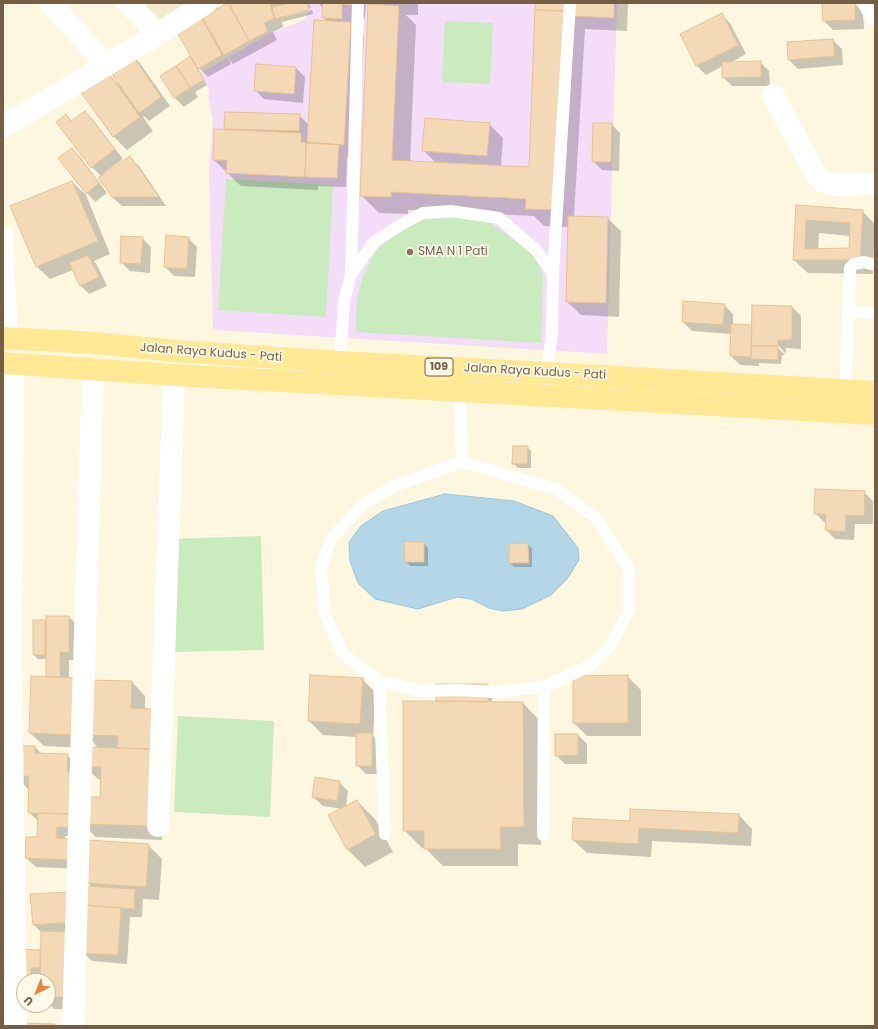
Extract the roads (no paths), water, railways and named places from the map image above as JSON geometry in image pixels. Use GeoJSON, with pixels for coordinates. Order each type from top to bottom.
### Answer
{"type":"FeatureCollection","features":[{"type":"Feature","properties":{"kind":"main road","name":"Jalan Raya Kudus - Pati"},"geometry":{"type":"LineString","coordinates":[[8,338],[94,343],[176,351],[340,362],[875,392]]}},
{"type":"Feature","properties":{"kind":"main road","name":"Jalan Raya Kudus - Pati"},"geometry":{"type":"LineString","coordinates":[[8,363],[460,391],[875,414]]}},
{"type":"Feature","properties":{"kind":"street"},"geometry":{"type":"LineString","coordinates":[[50,3],[107,65]]}},
{"type":"Feature","properties":{"kind":"street"},"geometry":{"type":"LineString","coordinates":[[128,3],[158,34]]}},
{"type":"Feature","properties":{"kind":"street"},"geometry":{"type":"LineString","coordinates":[[3,127],[158,34],[206,3]]}},
{"type":"Feature","properties":{"kind":"street"},"geometry":{"type":"LineString","coordinates":[[869,3],[875,15]]}},
{"type":"Feature","properties":{"kind":"street"},"geometry":{"type":"LineString","coordinates":[[773,95],[816,175],[822,181],[839,185],[875,184]]}},
{"type":"Feature","properties":{"kind":"street"},"geometry":{"type":"LineString","coordinates":[[8,363],[7,508],[12,659],[16,1026]]}},
{"type":"Feature","properties":{"kind":"street"},"geometry":{"type":"LineString","coordinates":[[73,1026],[93,369]]}},
{"type":"Feature","properties":{"kind":"street"},"geometry":{"type":"LineString","coordinates":[[158,826],[174,374]]}},
{"type":"Feature","properties":{"kind":"lane"},"geometry":{"type":"LineString","coordinates":[[340,362],[344,302],[351,274],[358,3]]}},
{"type":"Feature","properties":{"kind":"lane"},"geometry":{"type":"LineString","coordinates":[[547,373],[552,330],[553,273],[570,3]]}},
{"type":"Feature","properties":{"kind":"lane"},"geometry":{"type":"LineString","coordinates":[[351,274],[374,242],[423,213],[450,211],[499,218],[536,250],[553,273]]}},
{"type":"Feature","properties":{"kind":"lane"},"geometry":{"type":"LineString","coordinates":[[7,234],[8,338]]}},
{"type":"Feature","properties":{"kind":"lane"},"geometry":{"type":"LineString","coordinates":[[845,391],[850,268],[854,264],[864,262],[875,265]]}},
{"type":"Feature","properties":{"kind":"lane"},"geometry":{"type":"LineString","coordinates":[[849,312],[875,313]]}},
{"type":"Feature","properties":{"kind":"lane"},"geometry":{"type":"LineString","coordinates":[[460,391],[462,462]]}},
{"type":"Feature","properties":{"kind":"lane"},"geometry":{"type":"LineString","coordinates":[[462,462],[556,489],[596,518],[629,570],[629,610],[611,645],[590,666],[544,687],[495,692],[459,690],[419,691],[379,681],[343,654],[324,615],[321,568],[331,539],[363,504],[396,485],[462,462]]}},
{"type":"Feature","properties":{"kind":"lane"},"geometry":{"type":"LineString","coordinates":[[379,681],[385,834]]}},
{"type":"Feature","properties":{"kind":"lane"},"geometry":{"type":"LineString","coordinates":[[543,835],[544,687]]}},
{"type":"Feature","properties":{"kind":"water"},"geometry":{"type":"Polygon","coordinates":[[[445,494],[514,501],[553,516],[578,548],[579,560],[567,579],[551,595],[522,609],[503,611],[489,608],[471,599],[457,597],[418,609],[375,599],[358,583],[350,561],[349,542],[361,526],[383,511],[445,494]]]}},
{"type":"Feature","properties":{"kind":"place","name":"SMA N 1 Pati"},"geometry":{"type":"Point","coordinates":[410,252]}}]}
